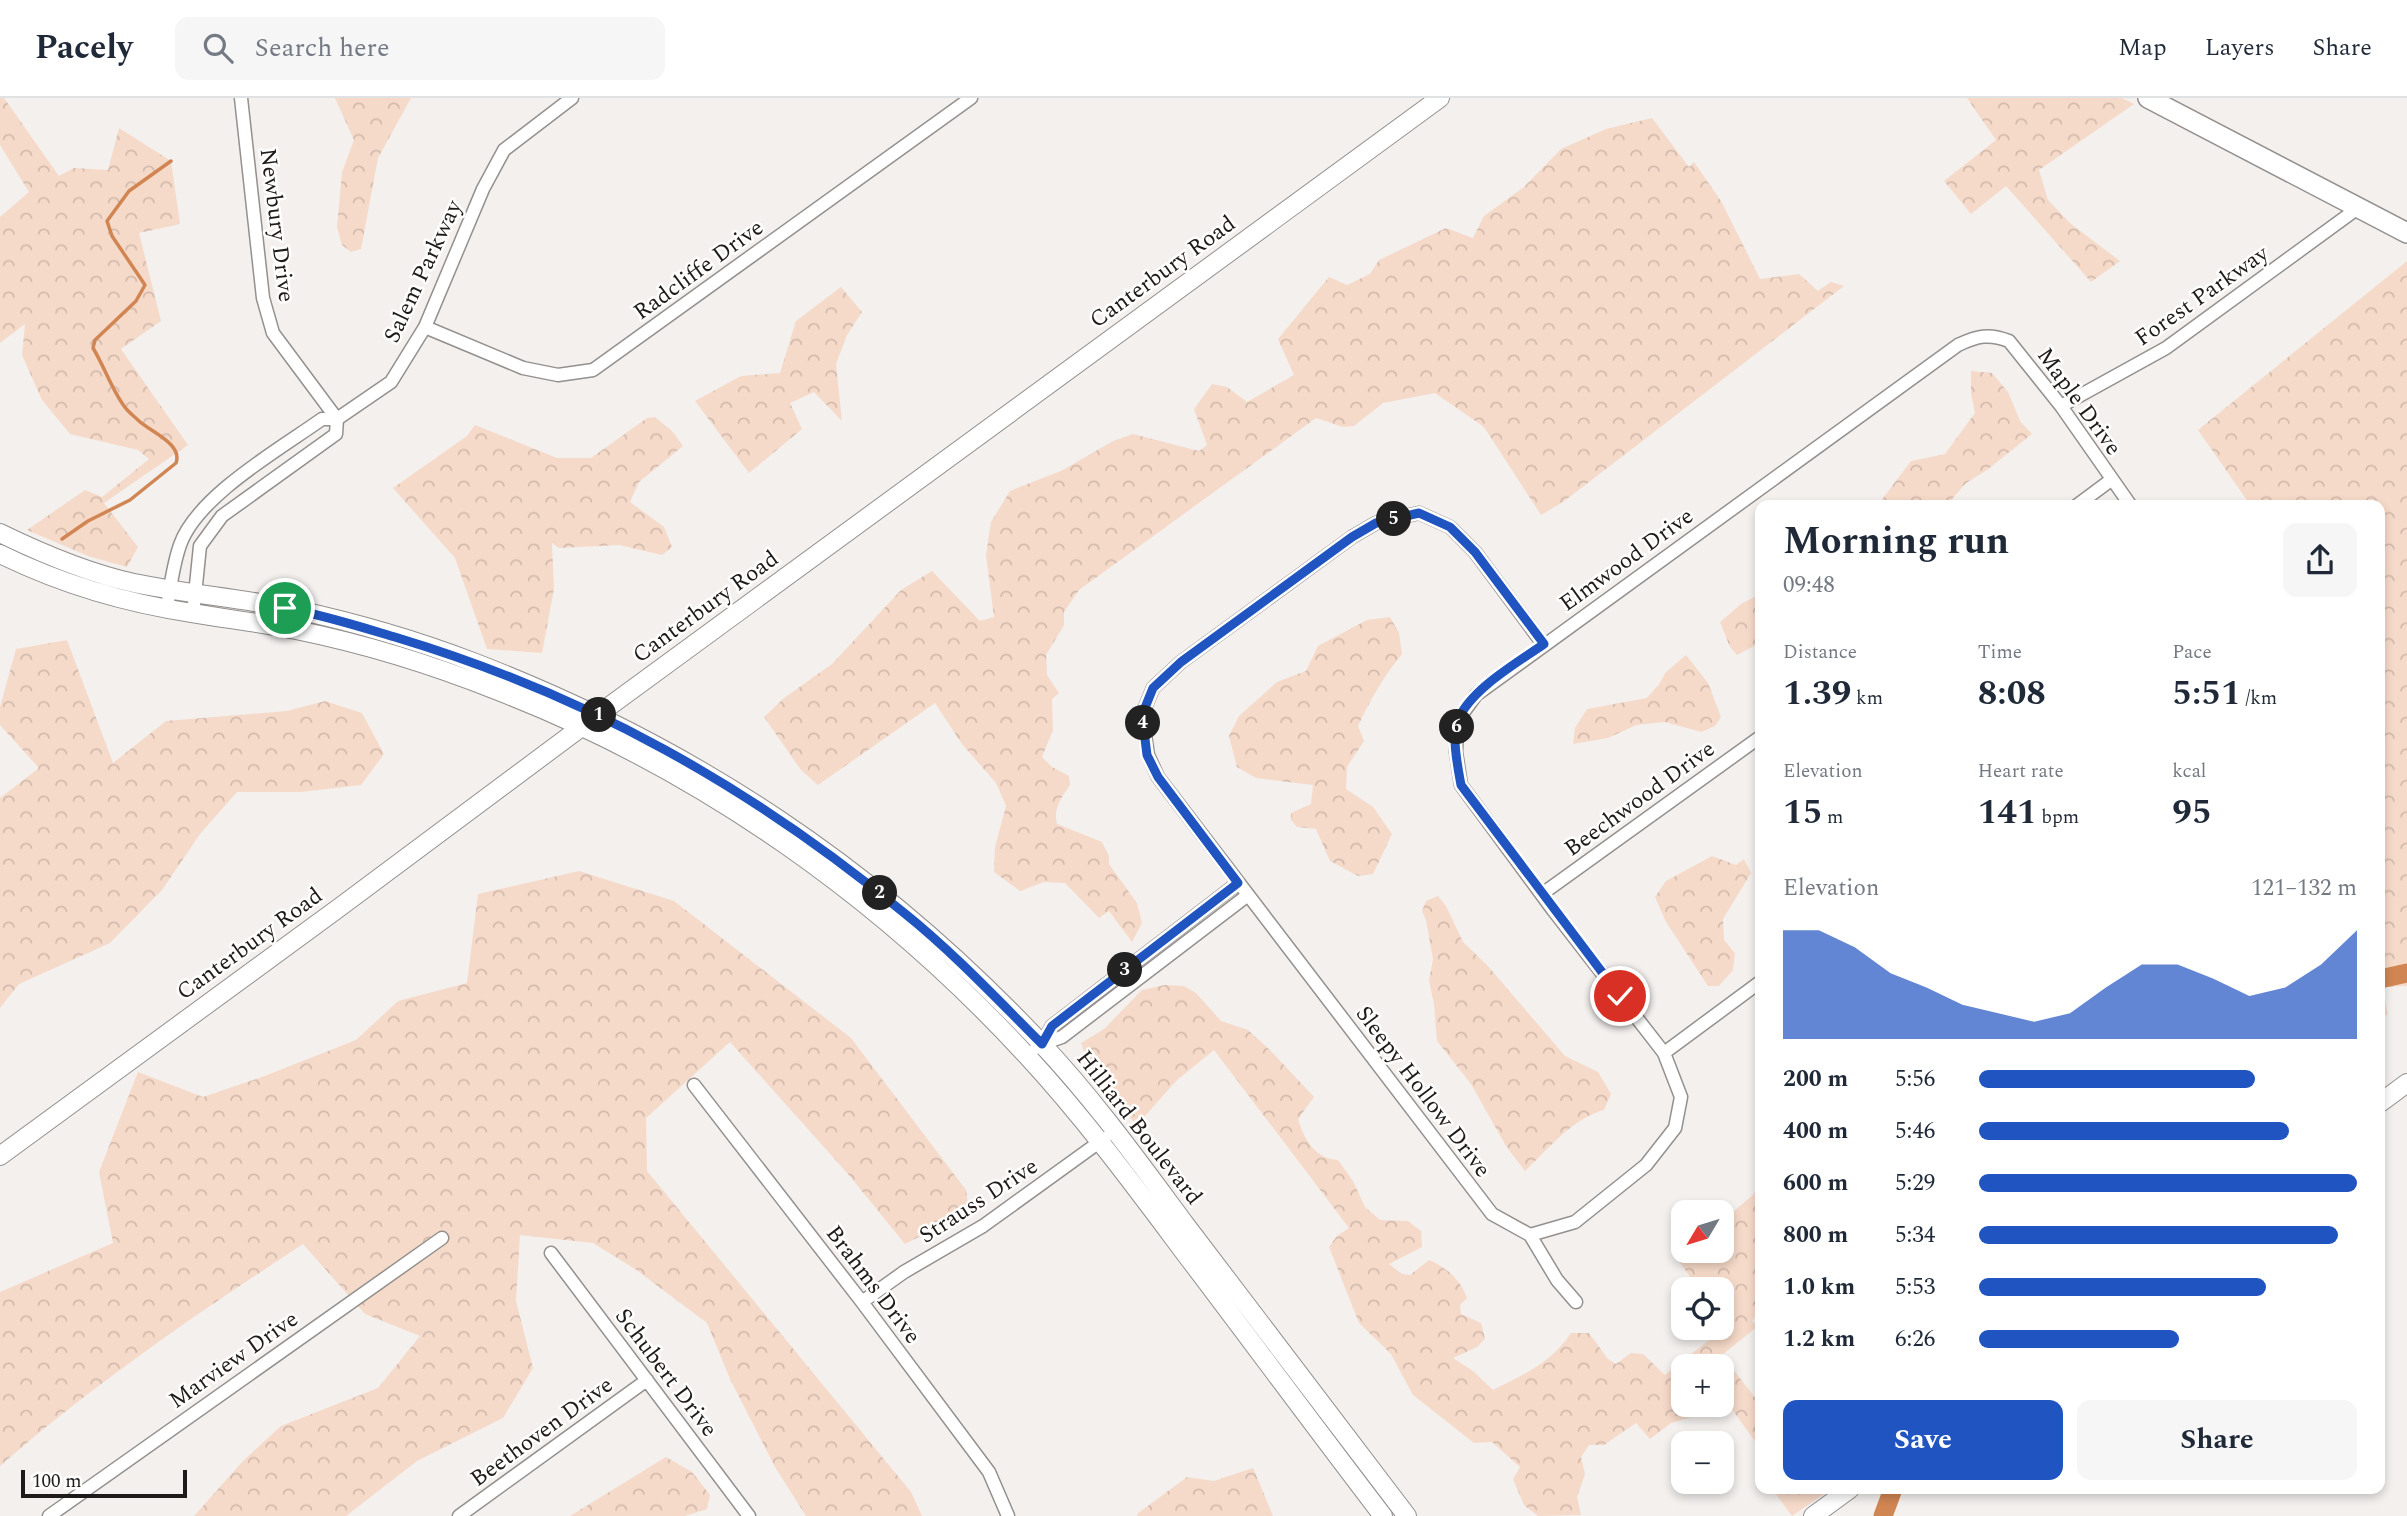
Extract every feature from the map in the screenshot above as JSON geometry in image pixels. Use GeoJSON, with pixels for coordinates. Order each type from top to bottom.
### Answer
{"type":"FeatureCollection","features":[{"type":"Feature","properties":{"kind":"main road","name":"Canterbury Road"},"geometry":{"type":"LineString","coordinates":[[0,1156],[598,714],[1440,98]]}},
{"type":"Feature","properties":{"kind":"main road"},"geometry":{"type":"LineString","coordinates":[[2148,98],[2407,233]]}},
{"type":"Feature","properties":{"kind":"main road","name":"Hilliard Boulevard"},"geometry":{"type":"LineString","coordinates":[[0,533],[69,563],[131,582],[292,609],[353,624],[453,654],[543,688],[675,754],[736,790],[832,856],[931,935],[1042,1044],[1383,1516]]}},
{"type":"Feature","properties":{"kind":"main road","name":"Hilliard Boulevard"},"geometry":{"type":"LineString","coordinates":[[0,554],[96,592],[193,614],[301,631],[423,663],[500,691],[622,746],[696,787],[765,831],[822,871],[892,926],[937,966],[1108,1137],[1407,1516]]}},
{"type":"Feature","properties":{"kind":"main road"},"geometry":{"type":"LineString","coordinates":[[2385,1099],[2407,1083]]}},
{"type":"Feature","properties":{"kind":"main road"},"geometry":{"type":"LineString","coordinates":[[1814,1516],[1843,1494]]}},
{"type":"Feature","properties":{"kind":"street","name":"Newbury Drive"},"geometry":{"type":"LineString","coordinates":[[241,98],[263,298],[272,333],[337,419]]}},
{"type":"Feature","properties":{"kind":"street","name":"Salem Parkway"},"geometry":{"type":"LineString","coordinates":[[193,614],[200,546],[222,516],[336,434],[337,419],[391,382],[425,327],[483,189],[504,149],[572,98]]}},
{"type":"Feature","properties":{"kind":"street","name":"Radcliffe Drive"},"geometry":{"type":"LineString","coordinates":[[425,327],[523,368],[558,374],[593,370],[971,98]]}},
{"type":"Feature","properties":{"kind":"street","name":"Forest Parkway"},"geometry":{"type":"LineString","coordinates":[[2061,406],[2166,348],[2358,208]]}},
{"type":"Feature","properties":{"kind":"street","name":"Maple Drive"},"geometry":{"type":"LineString","coordinates":[[1987,335],[2009,341],[2061,406],[2126,500]]}},
{"type":"Feature","properties":{"kind":"street","name":"Elmwood Drive"},"geometry":{"type":"LineString","coordinates":[[1530,1235],[1574,1222],[1646,1166],[1675,1128],[1681,1097],[1664,1053],[1461,785],[1456,752],[1457,721],[1476,695],[1544,644],[1958,345],[1976,336],[1987,335]]}},
{"type":"Feature","properties":{"kind":"street"},"geometry":{"type":"LineString","coordinates":[[167,608],[180,544],[194,520],[213,497],[322,419],[337,419]]}},
{"type":"Feature","properties":{"kind":"street"},"geometry":{"type":"LineString","coordinates":[[2084,500],[2111,480]]}},
{"type":"Feature","properties":{"kind":"street","name":"Sleepy Hollow Drive"},"geometry":{"type":"LineString","coordinates":[[1530,1235],[1492,1214],[1158,777],[1147,755],[1142,715],[1153,688],[1181,662],[1352,537],[1376,523],[1419,513],[1450,527],[1475,552],[1544,644]]}},
{"type":"Feature","properties":{"kind":"street","name":"Beechwood Drive"},"geometry":{"type":"LineString","coordinates":[[1542,894],[1755,741]]}},
{"type":"Feature","properties":{"kind":"street"},"geometry":{"type":"LineString","coordinates":[[1042,1044],[1052,1026],[1238,883]]}},
{"type":"Feature","properties":{"kind":"street"},"geometry":{"type":"LineString","coordinates":[[1027,1056],[1042,1044],[1062,1037],[1248,895]]}},
{"type":"Feature","properties":{"kind":"street"},"geometry":{"type":"LineString","coordinates":[[1664,1053],[1755,986]]}},
{"type":"Feature","properties":{"kind":"street","name":"Brahms Drive"},"geometry":{"type":"LineString","coordinates":[[695,1085],[989,1472],[1008,1516]]}},
{"type":"Feature","properties":{"kind":"street","name":"Strauss Drive"},"geometry":{"type":"LineString","coordinates":[[862,1302],[904,1272],[983,1226],[1108,1137]]}},
{"type":"Feature","properties":{"kind":"street"},"geometry":{"type":"LineString","coordinates":[[1530,1235],[1557,1280],[1576,1302]]}},
{"type":"Feature","properties":{"kind":"street","name":"Marview Drive"},"geometry":{"type":"LineString","coordinates":[[49,1516],[442,1238]]}},
{"type":"Feature","properties":{"kind":"street","name":"Schubert Drive"},"geometry":{"type":"LineString","coordinates":[[551,1253],[749,1516]]}},
{"type":"Feature","properties":{"kind":"street","name":"Beethoven Drive"},"geometry":{"type":"LineString","coordinates":[[458,1516],[647,1380]]}},
{"type":"Feature","properties":{"kind":"green space"},"geometry":{"type":"Polygon","coordinates":[[[0,98],[4,98],[59,176],[74,168],[108,170],[119,128],[171,161],[180,224],[139,233],[161,321],[121,349],[188,445],[104,503],[138,547],[127,567],[88,556],[27,530],[85,490],[102,497],[149,459],[138,450],[70,434],[42,400],[22,355],[25,324],[0,343],[0,217],[29,192],[0,145],[0,98]]]}},
{"type":"Feature","properties":{"kind":"green space"},"geometry":{"type":"Polygon","coordinates":[[[335,98],[411,98],[378,158],[361,249],[351,252],[342,245],[337,227],[342,172],[354,140],[335,98]]]}},
{"type":"Feature","properties":{"kind":"green space"},"geometry":{"type":"Polygon","coordinates":[[[1967,98],[2122,98],[2134,104],[2039,170],[2048,200],[2071,224],[2120,261],[2091,282],[2006,186],[1971,214],[1944,181],[1996,140],[1967,98]]]}},
{"type":"Feature","properties":{"kind":"green space"},"geometry":{"type":"Polygon","coordinates":[[[1652,118],[1689,167],[1694,162],[1721,201],[1760,279],[1799,274],[1818,291],[1831,282],[1844,286],[1563,502],[1541,515],[1484,427],[1435,393],[1383,403],[1354,426],[1343,427],[1316,418],[1079,590],[1064,612],[1064,625],[1046,655],[1047,675],[1059,693],[1052,699],[1053,730],[1042,757],[1052,767],[1069,776],[1070,785],[1057,808],[1057,824],[1102,842],[1109,856],[1109,864],[1137,903],[1142,923],[1132,942],[1109,911],[1099,918],[1065,883],[1044,882],[1020,891],[994,872],[995,847],[1006,806],[996,783],[962,744],[935,703],[818,785],[801,770],[764,717],[784,698],[832,664],[901,590],[932,571],[980,621],[994,617],[986,555],[991,522],[1010,491],[1063,470],[1113,441],[1133,434],[1199,451],[1207,445],[1194,409],[1212,384],[1227,387],[1247,402],[1294,375],[1278,339],[1329,277],[1347,285],[1370,274],[1379,260],[1446,228],[1473,238],[1484,216],[1524,187],[1561,149],[1606,129],[1652,118]]]}},
{"type":"Feature","properties":{"kind":"green space"},"geometry":{"type":"Polygon","coordinates":[[[2407,261],[2407,986],[2385,987],[2385,500],[2247,500],[2198,430],[2407,261]]]}},
{"type":"Feature","properties":{"kind":"green space"},"geometry":{"type":"Polygon","coordinates":[[[841,287],[862,312],[847,335],[836,364],[842,421],[814,392],[790,403],[802,429],[749,473],[695,401],[741,376],[780,373],[796,321],[841,287]]]}},
{"type":"Feature","properties":{"kind":"green space"},"geometry":{"type":"Polygon","coordinates":[[[1971,371],[1992,373],[2008,392],[2020,421],[2032,434],[1966,483],[1951,500],[1882,500],[1911,461],[1945,454],[1975,413],[1971,394],[1971,371]]]}},
{"type":"Feature","properties":{"kind":"green space"},"geometry":{"type":"Polygon","coordinates":[[[655,417],[672,431],[683,446],[639,482],[630,502],[664,527],[672,547],[662,555],[619,545],[559,548],[552,543],[554,589],[542,653],[487,649],[455,558],[393,488],[467,436],[475,425],[557,458],[591,458],[647,418],[655,417]]]}},
{"type":"Feature","properties":{"kind":"green space"},"geometry":{"type":"Polygon","coordinates":[[[1755,597],[1755,646],[1737,655],[1730,647],[1720,622],[1741,604],[1755,597]]]}},
{"type":"Feature","properties":{"kind":"green space"},"geometry":{"type":"Polygon","coordinates":[[[1390,617],[1399,633],[1402,654],[1378,688],[1358,726],[1364,741],[1347,767],[1346,789],[1373,807],[1392,834],[1373,874],[1358,876],[1330,861],[1316,829],[1297,827],[1291,820],[1291,813],[1311,804],[1313,785],[1256,778],[1237,767],[1229,736],[1239,716],[1277,682],[1306,671],[1318,646],[1367,620],[1390,617]]]}},
{"type":"Feature","properties":{"kind":"green space"},"geometry":{"type":"Polygon","coordinates":[[[67,640],[113,763],[166,721],[287,711],[325,701],[362,713],[384,754],[361,785],[301,792],[237,792],[200,834],[162,890],[110,943],[19,984],[0,1008],[0,798],[39,768],[0,725],[0,707],[16,649],[67,640]]]}},
{"type":"Feature","properties":{"kind":"green space"},"geometry":{"type":"Polygon","coordinates":[[[1686,655],[1708,683],[1721,717],[1715,726],[1701,732],[1665,722],[1636,725],[1608,738],[1573,744],[1575,728],[1587,709],[1647,698],[1665,673],[1686,655]]]}},
{"type":"Feature","properties":{"kind":"green space"},"geometry":{"type":"Polygon","coordinates":[[[1712,856],[1736,865],[1744,859],[1751,873],[1723,919],[1724,940],[1735,953],[1733,970],[1719,986],[1708,986],[1666,922],[1655,897],[1666,881],[1712,856]]]}},
{"type":"Feature","properties":{"kind":"green space"},"geometry":{"type":"Polygon","coordinates":[[[579,871],[674,901],[851,1038],[966,1190],[969,1211],[905,1244],[848,1174],[730,1042],[646,1118],[647,1171],[911,1492],[922,1516],[806,1516],[775,1467],[730,1379],[707,1323],[635,1269],[593,1243],[520,1235],[516,1301],[533,1368],[503,1418],[417,1461],[346,1516],[194,1516],[243,1461],[281,1426],[378,1388],[420,1336],[365,1314],[303,1244],[148,1350],[36,1435],[0,1466],[0,1292],[113,1243],[99,1172],[138,1072],[203,1097],[356,1040],[398,1001],[467,983],[478,894],[579,871]]]}},
{"type":"Feature","properties":{"kind":"green space"},"geometry":{"type":"Polygon","coordinates":[[[1438,896],[1446,906],[1463,942],[1487,965],[1565,1056],[1598,1072],[1611,1094],[1604,1110],[1571,1127],[1525,1171],[1506,1146],[1471,1084],[1437,1041],[1429,981],[1433,959],[1422,911],[1426,901],[1438,896]]]}},
{"type":"Feature","properties":{"kind":"green space"},"geometry":{"type":"Polygon","coordinates":[[[1165,985],[1184,986],[1196,993],[1221,1021],[1248,1030],[1270,1050],[1314,1097],[1298,1119],[1312,1147],[1323,1156],[1338,1160],[1353,1181],[1365,1207],[1380,1220],[1408,1221],[1421,1231],[1422,1247],[1389,1264],[1402,1274],[1410,1275],[1429,1260],[1457,1280],[1467,1298],[1460,1305],[1461,1314],[1481,1323],[1485,1339],[1477,1347],[1453,1358],[1473,1371],[1493,1390],[1546,1360],[1571,1333],[1589,1333],[1608,1359],[1616,1364],[1631,1353],[1643,1354],[1665,1375],[1671,1370],[1671,1417],[1691,1417],[1671,1423],[1650,1439],[1636,1423],[1604,1445],[1589,1445],[1581,1457],[1585,1474],[1577,1497],[1581,1515],[1538,1516],[1524,1505],[1513,1479],[1520,1467],[1492,1442],[1474,1443],[1413,1395],[1391,1354],[1359,1323],[1329,1247],[1337,1236],[1349,1228],[1214,1050],[1176,1081],[1137,1125],[1104,1087],[1091,1067],[1081,1043],[1104,1029],[1142,990],[1165,985]]]}},
{"type":"Feature","properties":{"kind":"green space"},"geometry":{"type":"Polygon","coordinates":[[[1755,1190],[1755,1317],[1752,1321],[1755,1328],[1723,1354],[1691,1354],[1709,1340],[1734,1340],[1734,1277],[1690,1277],[1681,1264],[1734,1264],[1734,1211],[1755,1190]]]}},
{"type":"Feature","properties":{"kind":"green space"},"geometry":{"type":"Polygon","coordinates":[[[1734,1370],[1755,1398],[1755,1441],[1734,1412],[1734,1370]]]}},
{"type":"Feature","properties":{"kind":"green space"},"geometry":{"type":"Polygon","coordinates":[[[666,1457],[692,1472],[710,1495],[707,1509],[685,1516],[570,1516],[666,1457]]]}},
{"type":"Feature","properties":{"kind":"green space"},"geometry":{"type":"Polygon","coordinates":[[[1253,1468],[1273,1516],[1137,1514],[1187,1477],[1214,1481],[1253,1468]]]}},
{"type":"Feature","properties":{"kind":"green space"},"geometry":{"type":"Polygon","coordinates":[[[1776,1494],[1824,1494],[1792,1516],[1776,1494]]]}},
{"type":"Feature","properties":{"kind":"waterway"},"geometry":{"type":"LineString","coordinates":[[62,539],[88,521],[130,500],[176,463],[177,456],[171,444],[139,421],[124,406],[93,348],[95,340],[136,301],[145,285],[112,236],[107,221],[129,191],[171,161]]}},
{"type":"Feature","properties":{"kind":"waterway"},"geometry":{"type":"LineString","coordinates":[[2385,978],[2407,973]]}},
{"type":"Feature","properties":{"kind":"waterway"},"geometry":{"type":"LineString","coordinates":[[1883,1516],[1891,1494]]}},
{"type":"Feature","properties":{"kind":"route"},"geometry":{"type":"LineString","coordinates":[[285,608],[353,624],[453,654],[543,688],[675,754],[793,827],[866,882],[939,943],[1042,1044],[1052,1026],[1238,883],[1158,777],[1147,755],[1142,715],[1153,688],[1181,662],[1352,537],[1376,523],[1419,513],[1450,527],[1475,552],[1544,644],[1476,695],[1457,721],[1456,752],[1461,785],[1620,996]]}}]}
